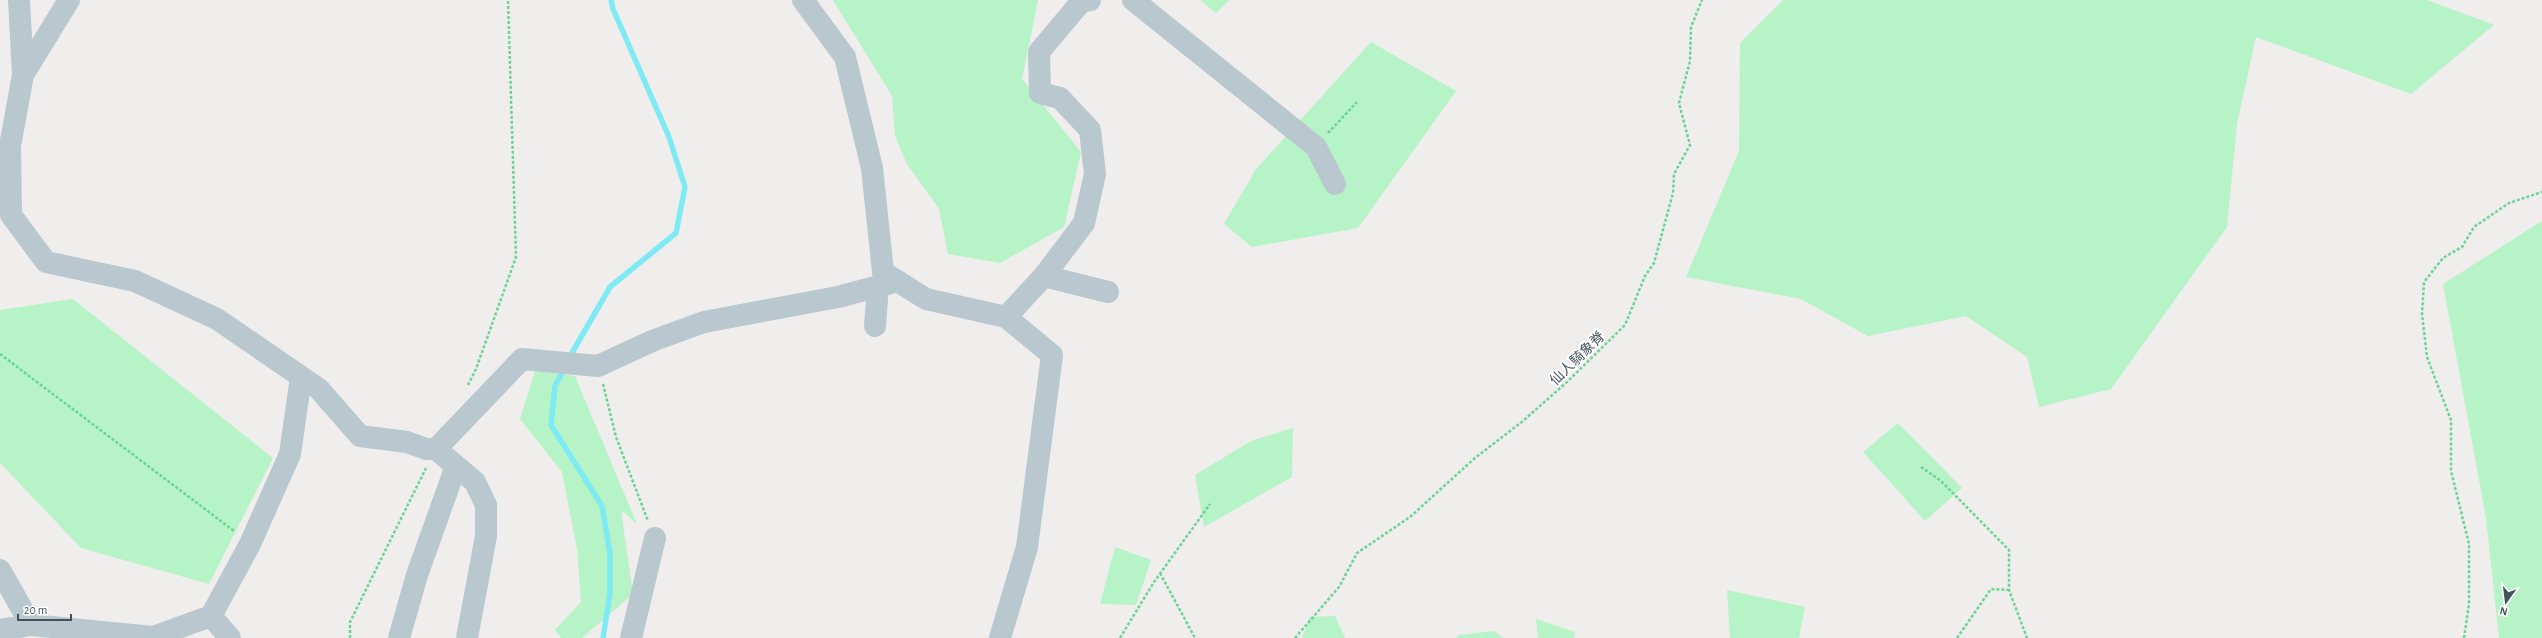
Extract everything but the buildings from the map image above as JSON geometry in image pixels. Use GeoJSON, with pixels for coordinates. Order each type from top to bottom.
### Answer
{"type":"FeatureCollection","features":[{"type":"Feature","properties":{"kind":"street"},"geometry":{"type":"LineString","coordinates":[[19,0],[23,75],[10,146],[11,215],[46,262],[135,281],[217,319],[319,389],[360,436],[407,442],[426,449],[436,449],[475,482],[486,505],[486,536],[468,638]]}},
{"type":"Feature","properties":{"kind":"street"},"geometry":{"type":"LineString","coordinates":[[23,75],[69,0]]}},
{"type":"Feature","properties":{"kind":"street"},"geometry":{"type":"LineString","coordinates":[[803,0],[845,57],[872,168],[883,272],[888,284],[875,326]]}},
{"type":"Feature","properties":{"kind":"street"},"geometry":{"type":"LineString","coordinates":[[1006,317],[1044,276],[1084,222],[1095,174],[1090,130],[1060,98],[1040,93],[1039,52],[1081,2],[1090,0]]}},
{"type":"Feature","properties":{"kind":"street"},"geometry":{"type":"LineString","coordinates":[[1133,0],[1316,147],[1335,184]]}},
{"type":"Feature","properties":{"kind":"street"},"geometry":{"type":"LineString","coordinates":[[1044,276],[1108,292]]}},
{"type":"Feature","properties":{"kind":"street"},"geometry":{"type":"LineString","coordinates":[[436,449],[522,359],[598,366],[652,341],[704,322],[838,297],[888,284],[926,299],[1006,317],[1052,355],[1027,547],[1000,638]]}},
{"type":"Feature","properties":{"kind":"street"},"geometry":{"type":"LineString","coordinates":[[0,630],[31,626],[153,637],[211,616],[250,544],[290,454],[301,377]]}},
{"type":"Feature","properties":{"kind":"street"},"geometry":{"type":"LineString","coordinates":[[399,638],[417,575],[456,466]]}},
{"type":"Feature","properties":{"kind":"street"},"geometry":{"type":"LineString","coordinates":[[631,638],[655,538]]}},
{"type":"Feature","properties":{"kind":"street"},"geometry":{"type":"LineString","coordinates":[[0,570],[31,626]]}},
{"type":"Feature","properties":{"kind":"street"},"geometry":{"type":"LineString","coordinates":[[211,616],[230,638]]}},
{"type":"Feature","properties":{"kind":"path"},"geometry":{"type":"LineString","coordinates":[[466,389],[476,369],[516,257],[508,0]]}},
{"type":"Feature","properties":{"kind":"path","name":"仙人騎象脊"},"geometry":{"type":"LineString","coordinates":[[1295,638],[1338,587],[1357,553],[1410,518],[1469,462],[1523,421],[1567,382],[1625,325],[1645,276],[1654,263],[1673,193],[1674,174],[1690,145],[1679,103],[1690,61],[1691,27],[1702,0]]}},
{"type":"Feature","properties":{"kind":"path"},"geometry":{"type":"LineString","coordinates":[[1316,147],[1357,102]]}},
{"type":"Feature","properties":{"kind":"path"},"geometry":{"type":"LineString","coordinates":[[2464,638],[2469,604],[2469,544],[2451,471],[2451,420],[2427,357],[2422,314],[2424,282],[2443,258],[2462,247],[2474,227],[2509,203],[2542,192]]}},
{"type":"Feature","properties":{"kind":"path"},"geometry":{"type":"LineString","coordinates":[[0,354],[250,544]]}},
{"type":"Feature","properties":{"kind":"path"},"geometry":{"type":"LineString","coordinates":[[598,366],[616,437],[655,538]]}},
{"type":"Feature","properties":{"kind":"path"},"geometry":{"type":"LineString","coordinates":[[350,638],[350,622],[436,449]]}},
{"type":"Feature","properties":{"kind":"path"},"geometry":{"type":"LineString","coordinates":[[1921,467],[1941,481],[2009,550],[2010,590],[2027,638]]}},
{"type":"Feature","properties":{"kind":"path"},"geometry":{"type":"LineString","coordinates":[[1120,638],[1160,573],[1210,504]]}},
{"type":"Feature","properties":{"kind":"path"},"geometry":{"type":"LineString","coordinates":[[1160,573],[1195,638]]}},
{"type":"Feature","properties":{"kind":"path"},"geometry":{"type":"LineString","coordinates":[[1957,638],[1991,589],[2010,590]]}},
{"type":"Feature","properties":{"kind":"green space"},"geometry":{"type":"Polygon","coordinates":[[[833,0],[1038,0],[1022,79],[1081,152],[1064,227],[1000,263],[948,254],[939,209],[907,164],[895,136],[892,96],[833,0]]]}},
{"type":"Feature","properties":{"kind":"green space"},"geometry":{"type":"Polygon","coordinates":[[[1200,0],[1230,0],[1216,13],[1200,0]]]}},
{"type":"Feature","properties":{"kind":"green space"},"geometry":{"type":"Polygon","coordinates":[[[1783,0],[2427,0],[2494,25],[2411,94],[2256,37],[2237,124],[2227,227],[2111,389],[2039,407],[2027,357],[1966,316],[1868,336],[1801,299],[1686,277],[1739,151],[1740,43],[1783,0]]]}},
{"type":"Feature","properties":{"kind":"green space"},"geometry":{"type":"Polygon","coordinates":[[[1371,42],[1456,91],[1358,228],[1252,247],[1224,224],[1256,169],[1371,42]]]}},
{"type":"Feature","properties":{"kind":"green space"},"geometry":{"type":"Polygon","coordinates":[[[2542,221],[2542,638],[2499,638],[2486,518],[2443,284],[2542,221]]]}},
{"type":"Feature","properties":{"kind":"green space"},"geometry":{"type":"Polygon","coordinates":[[[73,299],[273,458],[209,584],[81,548],[0,463],[0,310],[73,299]]]}},
{"type":"Feature","properties":{"kind":"green space"},"geometry":{"type":"Polygon","coordinates":[[[535,371],[575,376],[637,524],[621,510],[633,594],[582,638],[561,638],[555,630],[581,602],[577,549],[562,472],[520,419],[535,371]]]}},
{"type":"Feature","properties":{"kind":"green space"},"geometry":{"type":"Polygon","coordinates":[[[1898,423],[1962,488],[1925,521],[1863,452],[1898,423]]]}},
{"type":"Feature","properties":{"kind":"green space"},"geometry":{"type":"Polygon","coordinates":[[[1293,428],[1292,477],[1204,527],[1195,475],[1251,441],[1293,428]]]}},
{"type":"Feature","properties":{"kind":"green space"},"geometry":{"type":"Polygon","coordinates":[[[1115,547],[1151,560],[1136,605],[1100,604],[1115,547]]]}},
{"type":"Feature","properties":{"kind":"green space"},"geometry":{"type":"Polygon","coordinates":[[[1727,590],[1805,607],[1799,638],[1730,638],[1727,590]]]}},
{"type":"Feature","properties":{"kind":"green space"},"geometry":{"type":"Polygon","coordinates":[[[1335,616],[1345,638],[1302,638],[1310,617],[1335,616]]]}},
{"type":"Feature","properties":{"kind":"green space"},"geometry":{"type":"Polygon","coordinates":[[[1536,619],[1575,632],[1574,638],[1538,638],[1536,619]]]}},
{"type":"Feature","properties":{"kind":"green space"},"geometry":{"type":"Polygon","coordinates":[[[1494,631],[1503,638],[1456,638],[1458,635],[1494,631]]]}},
{"type":"Feature","properties":{"kind":"waterway"},"geometry":{"type":"LineString","coordinates":[[569,358],[610,287],[676,233],[685,187],[669,137],[613,9],[611,0]]}},
{"type":"Feature","properties":{"kind":"waterway"},"geometry":{"type":"LineString","coordinates":[[565,367],[555,386],[551,425],[602,506],[610,553],[610,593],[603,638]]}}]}
